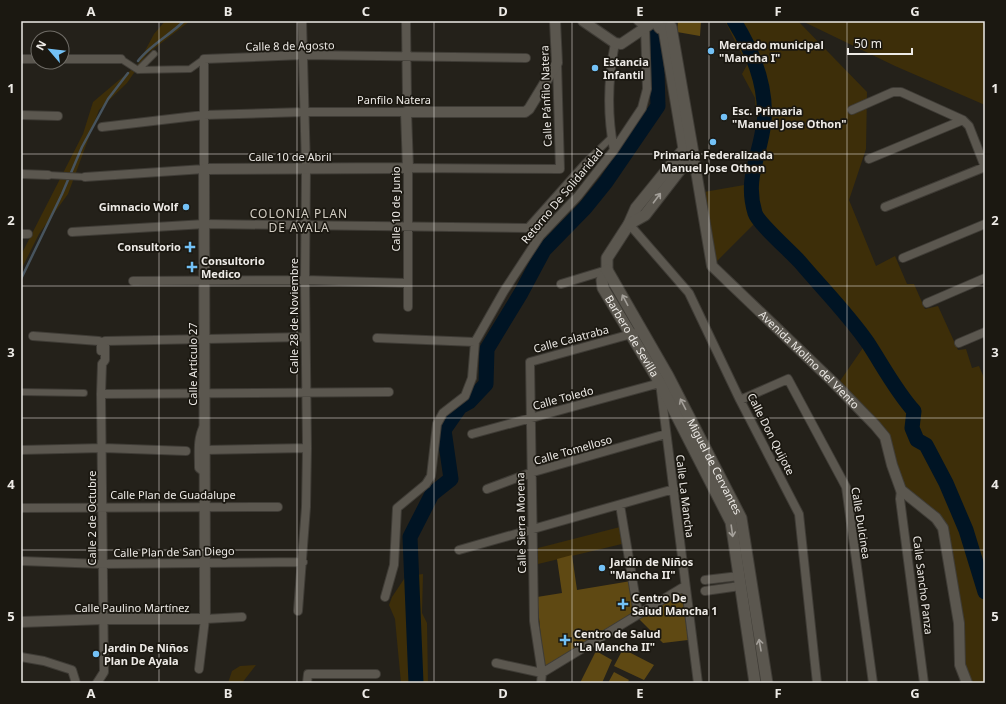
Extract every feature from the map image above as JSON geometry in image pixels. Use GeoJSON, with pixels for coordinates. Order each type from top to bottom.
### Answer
{"type":"FeatureCollection","features":[{"type":"Feature","properties":{"kind":"main road"},"geometry":{"type":"LineString","coordinates":[[655,21],[656,25],[670,26]]}},
{"type":"Feature","properties":{"kind":"main road","name":"Avenida Molino del Viento"},"geometry":{"type":"LineString","coordinates":[[670,26],[673,60],[688,151]]}},
{"type":"Feature","properties":{"kind":"main road","name":"Barbero de Sevilla"},"geometry":{"type":"LineString","coordinates":[[688,151],[636,208],[630,224],[607,258],[607,270],[602,280],[603,288],[660,383],[731,522],[755,683]]}},
{"type":"Feature","properties":{"kind":"main road","name":"Miguel de Cervantes"},"geometry":{"type":"LineString","coordinates":[[607,270],[668,376],[741,518],[767,683]]}},
{"type":"Feature","properties":{"kind":"street","name":"Calle 28 de Noviembre"},"geometry":{"type":"LineString","coordinates":[[298,611],[304,562],[307,448],[305,337],[306,168],[302,21]]}},
{"type":"Feature","properties":{"kind":"street"},"geometry":{"type":"LineString","coordinates":[[406,21],[407,100]]}},
{"type":"Feature","properties":{"kind":"street","name":"Calle Pánfilo Natera"},"geometry":{"type":"LineString","coordinates":[[555,21],[560,169]]}},
{"type":"Feature","properties":{"kind":"street"},"geometry":{"type":"LineString","coordinates":[[583,21],[615,43],[621,44],[642,24],[655,21]]}},
{"type":"Feature","properties":{"kind":"street","name":"Retorno De Solidaridad"},"geometry":{"type":"LineString","coordinates":[[385,597],[394,565],[396,508],[426,484],[431,476],[437,424],[443,413],[465,396],[472,378],[475,342],[504,291],[540,236],[578,196],[614,150],[642,108],[647,89],[642,24]]}},
{"type":"Feature","properties":{"kind":"street"},"geometry":{"type":"LineString","coordinates":[[614,150],[609,82],[615,43]]}},
{"type":"Feature","properties":{"kind":"street"},"geometry":{"type":"LineString","coordinates":[[70,59],[121,59],[138,70],[154,54]]}},
{"type":"Feature","properties":{"kind":"street","name":"Calle 8 de Agosto"},"geometry":{"type":"LineString","coordinates":[[138,70],[190,69],[204,59],[303,55],[526,58]]}},
{"type":"Feature","properties":{"kind":"street","name":"Calle Artículo 27"},"geometry":{"type":"LineString","coordinates":[[199,669],[205,619],[204,59]]}},
{"type":"Feature","properties":{"kind":"street","name":"Panfilo Natera"},"geometry":{"type":"LineString","coordinates":[[102,127],[204,116],[304,112],[525,112],[533,105],[557,63]]}},
{"type":"Feature","properties":{"kind":"street"},"geometry":{"type":"LineString","coordinates":[[852,110],[893,92],[901,92],[963,120],[969,126],[985,167],[885,207]]}},
{"type":"Feature","properties":{"kind":"street","name":"Calle 10 de Junio"},"geometry":{"type":"LineString","coordinates":[[406,112],[408,168],[408,307]]}},
{"type":"Feature","properties":{"kind":"street"},"geometry":{"type":"LineString","coordinates":[[21,115],[58,116]]}},
{"type":"Feature","properties":{"kind":"street"},"geometry":{"type":"LineString","coordinates":[[869,159],[963,120]]}},
{"type":"Feature","properties":{"kind":"street"},"geometry":{"type":"LineString","coordinates":[[72,232],[205,224],[527,228],[584,164],[612,137]]}},
{"type":"Feature","properties":{"kind":"street","name":"Avenida Molino del Viento"},"geometry":{"type":"LineString","coordinates":[[688,151],[712,266],[876,425],[885,437],[892,465],[901,490]]}},
{"type":"Feature","properties":{"kind":"street","name":"Calle 10 de Abril"},"geometry":{"type":"LineString","coordinates":[[21,174],[85,177],[204,169],[560,169]]}},
{"type":"Feature","properties":{"kind":"street","name":"Calle Don Quijote"},"geometry":{"type":"LineString","coordinates":[[630,224],[689,293],[740,400],[799,514],[817,683]]}},
{"type":"Feature","properties":{"kind":"street"},"geometry":{"type":"LineString","coordinates":[[903,258],[985,224]]}},
{"type":"Feature","properties":{"kind":"street"},"geometry":{"type":"LineString","coordinates":[[561,284],[607,270]]}},
{"type":"Feature","properties":{"kind":"street"},"geometry":{"type":"LineString","coordinates":[[927,303],[985,278]]}},
{"type":"Feature","properties":{"kind":"street"},"geometry":{"type":"LineString","coordinates":[[134,281],[305,280],[407,284]]}},
{"type":"Feature","properties":{"kind":"street","name":"Calle Calatraba"},"geometry":{"type":"LineString","coordinates":[[530,362],[642,331]]}},
{"type":"Feature","properties":{"kind":"street"},"geometry":{"type":"LineString","coordinates":[[959,343],[985,332]]}},
{"type":"Feature","properties":{"kind":"street"},"geometry":{"type":"LineString","coordinates":[[33,336],[102,341],[305,337]]}},
{"type":"Feature","properties":{"kind":"street"},"geometry":{"type":"LineString","coordinates":[[377,338],[475,342]]}},
{"type":"Feature","properties":{"kind":"street","name":"Calle 2 de Octubre"},"geometry":{"type":"LineString","coordinates":[[97,683],[104,672],[102,564],[102,364],[105,360],[102,341]]}},
{"type":"Feature","properties":{"kind":"street","name":"Calle Sierra Morena"},"geometry":{"type":"LineString","coordinates":[[530,362],[530,474],[534,621],[542,673],[541,683]]}},
{"type":"Feature","properties":{"kind":"street","name":"Calle Dulcinea"},"geometry":{"type":"LineString","coordinates":[[740,400],[788,379],[846,487],[873,683]]}},
{"type":"Feature","properties":{"kind":"street","name":"Calle Toledo"},"geometry":{"type":"LineString","coordinates":[[472,434],[660,383]]}},
{"type":"Feature","properties":{"kind":"street","name":"Calle La Mancha"},"geometry":{"type":"LineString","coordinates":[[660,383],[698,683]]}},
{"type":"Feature","properties":{"kind":"street"},"geometry":{"type":"LineString","coordinates":[[21,392],[84,393]]}},
{"type":"Feature","properties":{"kind":"street"},"geometry":{"type":"LineString","coordinates":[[102,394],[205,392],[390,392]]}},
{"type":"Feature","properties":{"kind":"street"},"geometry":{"type":"LineString","coordinates":[[204,426],[199,434],[199,468],[204,472]]}},
{"type":"Feature","properties":{"kind":"street","name":"Calle Tomelloso"},"geometry":{"type":"LineString","coordinates":[[487,489],[530,474],[666,434]]}},
{"type":"Feature","properties":{"kind":"street"},"geometry":{"type":"LineString","coordinates":[[21,450],[103,448],[186,451]]}},
{"type":"Feature","properties":{"kind":"street"},"geometry":{"type":"LineString","coordinates":[[204,450],[307,448]]}},
{"type":"Feature","properties":{"kind":"street"},"geometry":{"type":"LineString","coordinates":[[459,550],[674,489]]}},
{"type":"Feature","properties":{"kind":"street"},"geometry":{"type":"LineString","coordinates":[[901,490],[936,518],[943,528],[959,623],[960,665],[967,683]]}},
{"type":"Feature","properties":{"kind":"street","name":"Calle Sancho Panza"},"geometry":{"type":"LineString","coordinates":[[901,490],[900,499],[924,683]]}},
{"type":"Feature","properties":{"kind":"street"},"geometry":{"type":"LineString","coordinates":[[620,505],[638,613]]}},
{"type":"Feature","properties":{"kind":"street","name":"Calle Plan de Guadalupe"},"geometry":{"type":"LineString","coordinates":[[21,508],[103,506],[278,507]]}},
{"type":"Feature","properties":{"kind":"street","name":"Calle Plan de San Diego"},"geometry":{"type":"LineString","coordinates":[[21,562],[102,564],[304,562]]}},
{"type":"Feature","properties":{"kind":"street"},"geometry":{"type":"LineString","coordinates":[[705,580],[739,581]]}},
{"type":"Feature","properties":{"kind":"street"},"geometry":{"type":"LineString","coordinates":[[705,591],[739,581]]}},
{"type":"Feature","properties":{"kind":"street"},"geometry":{"type":"LineString","coordinates":[[496,664],[542,673],[638,613],[685,586]]}},
{"type":"Feature","properties":{"kind":"street","name":"Calle Paulino Martínez"},"geometry":{"type":"LineString","coordinates":[[21,622],[242,617]]}},
{"type":"Feature","properties":{"kind":"street"},"geometry":{"type":"LineString","coordinates":[[21,657],[44,661],[72,670],[76,683]]}},
{"type":"Feature","properties":{"kind":"street"},"geometry":{"type":"LineString","coordinates":[[307,683],[308,674],[376,674]]}},
{"type":"Feature","properties":{"kind":"shaded area"},"geometry":{"type":"Polygon","coordinates":[[[165,21],[190,21],[147,54],[127,83],[99,110],[68,194],[39,234],[21,270],[21,255],[83,134],[93,102],[138,64],[154,34],[165,21]]]}},
{"type":"Feature","properties":{"kind":"shaded area"},"geometry":{"type":"Polygon","coordinates":[[[725,21],[798,21],[867,92],[866,149],[849,200],[876,266],[895,256],[907,284],[914,284],[925,309],[938,306],[958,350],[966,349],[972,368],[979,366],[985,380],[985,683],[972,683],[965,665],[963,617],[956,596],[944,523],[904,486],[887,432],[840,381],[867,342],[790,250],[758,220],[715,263],[704,192],[750,184],[757,135],[755,98],[742,74],[747,65],[725,21]]]}},
{"type":"Feature","properties":{"kind":"shaded area"},"geometry":{"type":"Polygon","coordinates":[[[802,21],[985,21],[985,105],[895,66],[802,21]]]}},
{"type":"Feature","properties":{"kind":"shaded area"},"geometry":{"type":"Polygon","coordinates":[[[624,526],[626,543],[538,564],[538,548],[624,526]]]}},
{"type":"Feature","properties":{"kind":"shaded area"},"geometry":{"type":"Polygon","coordinates":[[[423,574],[422,613],[427,623],[428,683],[401,683],[395,619],[389,605],[392,597],[406,576],[423,574]]]}},
{"type":"Feature","properties":{"kind":"shaded area"},"geometry":{"type":"Polygon","coordinates":[[[256,665],[242,683],[228,683],[232,671],[240,666],[256,665]]]}},
{"type":"Feature","properties":{"kind":"building"},"geometry":{"type":"Polygon","coordinates":[[[678,21],[701,21],[700,36],[677,32],[678,21]]]}},
{"type":"Feature","properties":{"kind":"building","name":"Centro de Salud \"La Mancha II\""},"geometry":{"type":"Polygon","coordinates":[[[572,555],[577,590],[631,581],[635,611],[544,669],[537,597],[562,593],[557,559],[572,555]]]}},
{"type":"Feature","properties":{"kind":"building"},"geometry":{"type":"Polygon","coordinates":[[[682,590],[688,640],[663,643],[637,617],[682,590]]]}},
{"type":"Feature","properties":{"kind":"building"},"geometry":{"type":"Polygon","coordinates":[[[623,649],[654,665],[644,680],[614,666],[623,649]]]}},
{"type":"Feature","properties":{"kind":"building"},"geometry":{"type":"Polygon","coordinates":[[[596,651],[612,660],[602,683],[580,683],[596,651]]]}},
{"type":"Feature","properties":{"kind":"building"},"geometry":{"type":"Polygon","coordinates":[[[614,672],[629,680],[627,683],[608,683],[614,672]]]}},
{"type":"Feature","properties":{"kind":"waterway"},"geometry":{"type":"LineString","coordinates":[[138,61],[148,50],[184,21]]}},
{"type":"Feature","properties":{"kind":"waterway"},"geometry":{"type":"LineString","coordinates":[[734,21],[752,56],[761,82],[763,95],[764,121],[754,166],[751,188],[752,200],[757,218],[800,262],[835,301],[868,343],[901,395],[914,411],[912,428],[917,440],[926,445],[946,483],[966,530],[985,592]]}},
{"type":"Feature","properties":{"kind":"waterway"},"geometry":{"type":"LineString","coordinates":[[416,683],[410,537],[432,494],[451,479],[444,430],[460,407],[469,402],[486,384],[487,349],[521,293],[544,250],[585,208],[606,182],[658,106],[657,73],[652,30]]}},
{"type":"Feature","properties":{"kind":"waterway"},"geometry":{"type":"LineString","coordinates":[[21,279],[62,194],[82,147],[108,99],[128,73]]}},
{"type":"Feature","properties":{"kind":"place","name":"Mercado municipal \"Mancha I\""},"geometry":{"type":"Point","coordinates":[711,51]}},
{"type":"Feature","properties":{"kind":"place","name":"Estancia Infantil"},"geometry":{"type":"Point","coordinates":[595,68]}},
{"type":"Feature","properties":{"kind":"place","name":"Esc. Primaria \"Manuel Jose Othon\""},"geometry":{"type":"Point","coordinates":[724,117]}},
{"type":"Feature","properties":{"kind":"place","name":"Primaria Federalizada Manuel Jose Othon"},"geometry":{"type":"Point","coordinates":[713,142]}},
{"type":"Feature","properties":{"kind":"place","name":"Gimnacio Wolf"},"geometry":{"type":"Point","coordinates":[186,207]}},
{"type":"Feature","properties":{"kind":"place","name":"Consultorio"},"geometry":{"type":"Point","coordinates":[190,247]}},
{"type":"Feature","properties":{"kind":"place","name":"Consultorio Medico"},"geometry":{"type":"Point","coordinates":[192,267]}},
{"type":"Feature","properties":{"kind":"place","name":"Jardín de Niños \"Mancha II\""},"geometry":{"type":"Point","coordinates":[602,568]}},
{"type":"Feature","properties":{"kind":"place","name":"Centro De Salud Mancha 1"},"geometry":{"type":"Point","coordinates":[623,604]}},
{"type":"Feature","properties":{"kind":"place","name":"Centro de Salud \"La Mancha II\""},"geometry":{"type":"Point","coordinates":[565,640]}},
{"type":"Feature","properties":{"kind":"place","name":"Jardin De Niños Plan De Ayala"},"geometry":{"type":"Point","coordinates":[96,654]}},
{"type":"Feature","properties":{"kind":"district","name":"COLONIA PLAN DE AYALA"},"geometry":{"type":"Point","coordinates":[299,221]}}]}
